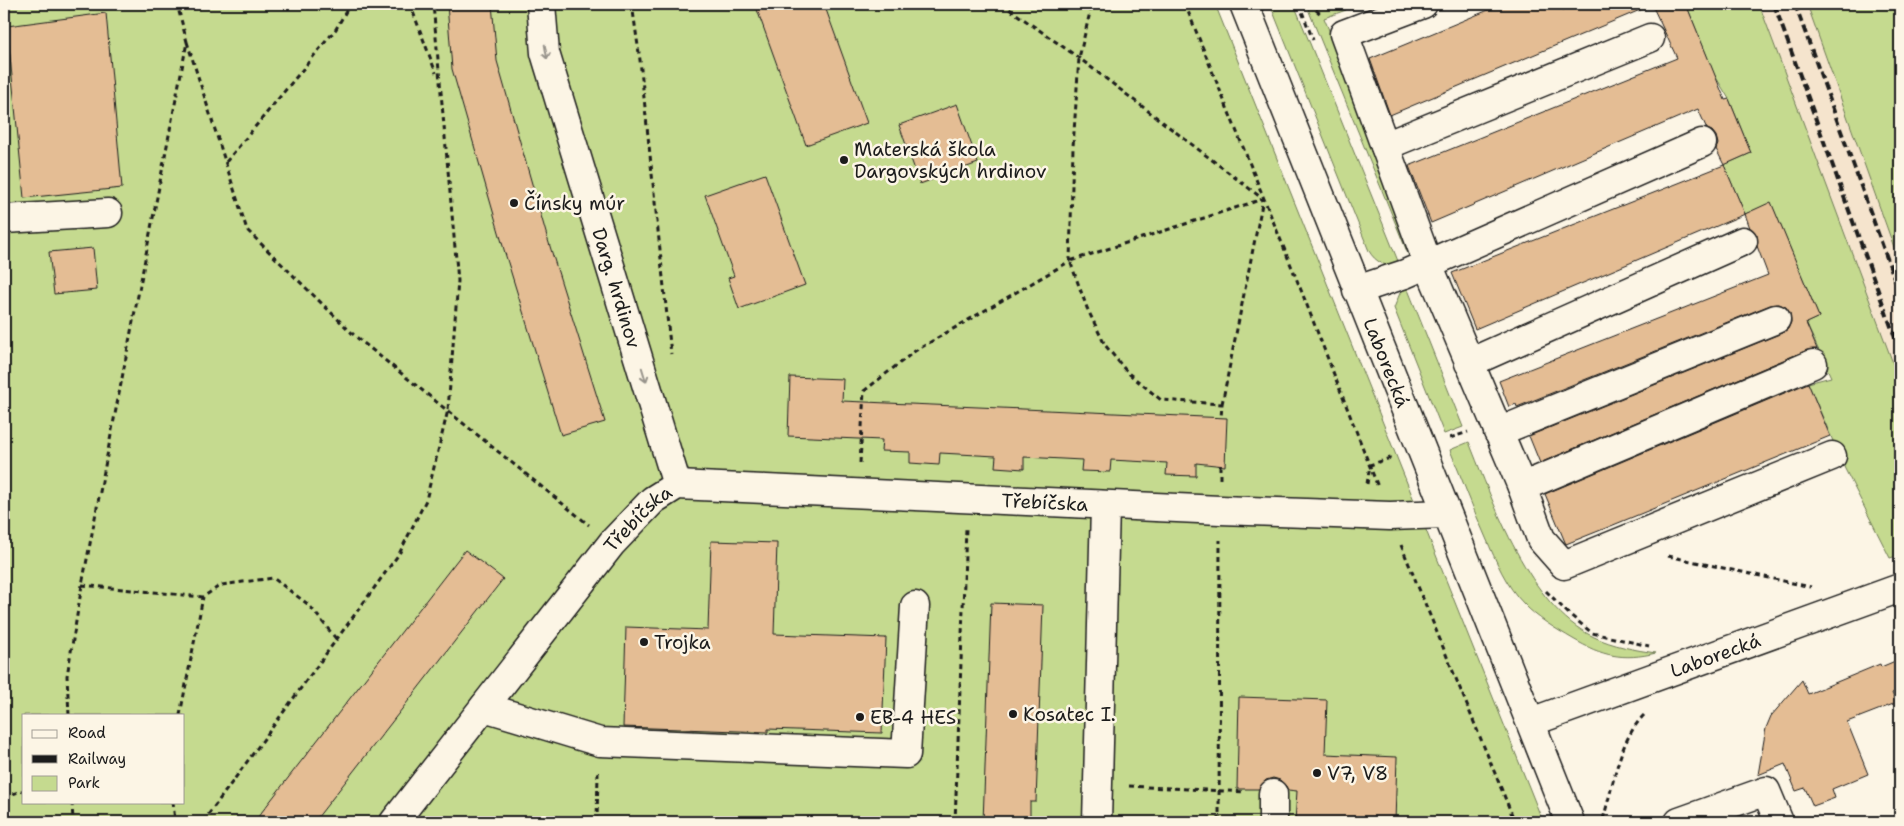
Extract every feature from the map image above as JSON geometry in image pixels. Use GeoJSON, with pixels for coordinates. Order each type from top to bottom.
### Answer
{"type":"FeatureCollection","features":[{"type":"Feature","properties":{"kind":"street","name":"Darg. hrdinov"},"geometry":{"type":"LineString","coordinates":[[541,4],[545,53],[677,485]]}},
{"type":"Feature","properties":{"kind":"street","name":"Laborecká"},"geometry":{"type":"LineString","coordinates":[[1244,4],[1570,822]]}},
{"type":"Feature","properties":{"kind":"street"},"geometry":{"type":"LineString","coordinates":[[1423,4],[1344,34],[1428,264],[1522,487],[1541,539],[1564,565],[1832,456]]}},
{"type":"Feature","properties":{"kind":"street"},"geometry":{"type":"LineString","coordinates":[[1385,146],[1650,38]]}},
{"type":"Feature","properties":{"kind":"street"},"geometry":{"type":"LineString","coordinates":[[1357,290],[1405,274],[1702,143]]}},
{"type":"Feature","properties":{"kind":"street"},"geometry":{"type":"LineString","coordinates":[[4,219],[108,213]]}},
{"type":"Feature","properties":{"kind":"street"},"geometry":{"type":"LineString","coordinates":[[1469,363],[1743,242]]}},
{"type":"Feature","properties":{"kind":"street"},"geometry":{"type":"LineString","coordinates":[[1498,432],[1776,318]]}},
{"type":"Feature","properties":{"kind":"street"},"geometry":{"type":"LineString","coordinates":[[1522,487],[1813,364]]}},
{"type":"Feature","properties":{"kind":"street","name":"Třebíčska"},"geometry":{"type":"LineString","coordinates":[[394,822],[612,543],[652,500],[677,485],[1105,506],[1390,516],[1446,514]]}},
{"type":"Feature","properties":{"kind":"street","name":"Třebíčska"},"geometry":{"type":"LineString","coordinates":[[1097,822],[1105,506]]}},
{"type":"Feature","properties":{"kind":"street","name":"Laborecká"},"geometry":{"type":"LineString","coordinates":[[1531,722],[1900,588]]}},
{"type":"Feature","properties":{"kind":"street"},"geometry":{"type":"LineString","coordinates":[[484,707],[600,742],[906,754],[914,606]]}},
{"type":"Feature","properties":{"kind":"street"},"geometry":{"type":"LineString","coordinates":[[1679,822],[1766,790],[1779,822]]}},
{"type":"Feature","properties":{"kind":"street"},"geometry":{"type":"LineString","coordinates":[[1273,794],[1273,822]]}},
{"type":"Feature","properties":{"kind":"path"},"geometry":{"type":"LineString","coordinates":[[177,4],[187,42],[247,230],[355,336],[612,543]]}},
{"type":"Feature","properties":{"kind":"path"},"geometry":{"type":"LineString","coordinates":[[226,162],[336,29],[350,4]]}},
{"type":"Feature","properties":{"kind":"path"},"geometry":{"type":"LineString","coordinates":[[410,4],[438,78]]}},
{"type":"Feature","properties":{"kind":"path"},"geometry":{"type":"LineString","coordinates":[[203,822],[399,554],[426,500],[448,410],[458,281],[432,4]]}},
{"type":"Feature","properties":{"kind":"path"},"geometry":{"type":"LineString","coordinates":[[632,4],[640,60],[671,360]]}},
{"type":"Feature","properties":{"kind":"path"},"geometry":{"type":"LineString","coordinates":[[1002,4],[1079,58],[1263,199]]}},
{"type":"Feature","properties":{"kind":"path"},"geometry":{"type":"LineString","coordinates":[[1092,4],[1079,58],[1072,147],[1070,261],[1087,308],[1104,346],[1127,372],[1161,400],[1222,404]]}},
{"type":"Feature","properties":{"kind":"path"},"geometry":{"type":"LineString","coordinates":[[1185,4],[1381,494]]}},
{"type":"Feature","properties":{"kind":"path"},"geometry":{"type":"LineString","coordinates":[[69,714],[67,676],[82,585],[187,42]]}},
{"type":"Feature","properties":{"kind":"path"},"geometry":{"type":"LineString","coordinates":[[860,468],[864,390],[915,351],[1070,261],[1263,199]]}},
{"type":"Feature","properties":{"kind":"path"},"geometry":{"type":"LineString","coordinates":[[1221,418],[1222,404],[1263,199]]}},
{"type":"Feature","properties":{"kind":"path"},"geometry":{"type":"LineString","coordinates":[[1370,465],[1393,457]]}},
{"type":"Feature","properties":{"kind":"path"},"geometry":{"type":"LineString","coordinates":[[955,822],[968,499]]}},
{"type":"Feature","properties":{"kind":"path"},"geometry":{"type":"LineString","coordinates":[[1219,822],[1220,510]]}},
{"type":"Feature","properties":{"kind":"path"},"geometry":{"type":"LineString","coordinates":[[1399,540],[1515,822]]}},
{"type":"Feature","properties":{"kind":"path"},"geometry":{"type":"LineString","coordinates":[[1661,555],[1812,588]]}},
{"type":"Feature","properties":{"kind":"path"},"geometry":{"type":"LineString","coordinates":[[82,585],[203,598],[222,586],[273,578],[309,605],[337,640]]}},
{"type":"Feature","properties":{"kind":"path"},"geometry":{"type":"LineString","coordinates":[[180,714],[203,598]]}},
{"type":"Feature","properties":{"kind":"path"},"geometry":{"type":"LineString","coordinates":[[1604,819],[1624,747],[1632,729],[1644,714],[1654,711]]}},
{"type":"Feature","properties":{"kind":"path"},"geometry":{"type":"LineString","coordinates":[[597,822],[600,742]]}},
{"type":"Feature","properties":{"kind":"path"},"geometry":{"type":"LineString","coordinates":[[1098,784],[1273,794]]}},
{"type":"Feature","properties":{"kind":"path"},"geometry":{"type":"LineString","coordinates":[[4,797],[22,791]]}},
{"type":"Feature","properties":{"kind":"path"},"geometry":{"type":"LineString","coordinates":[[72,804],[72,822]]}},
{"type":"Feature","properties":{"kind":"path"},"geometry":{"type":"LineString","coordinates":[[173,804],[175,822]]}},
{"type":"Feature","properties":{"kind":"shaded area"},"geometry":{"type":"Polygon","coordinates":[[[1759,4],[1807,4],[1900,264],[1900,382],[1759,4]]]}},
{"type":"Feature","properties":{"kind":"green space"},"geometry":{"type":"Polygon","coordinates":[[[4,4],[1215,4],[1543,822],[4,822],[4,4]]]}},
{"type":"Feature","properties":{"kind":"green space"},"geometry":{"type":"Polygon","coordinates":[[[1270,4],[1294,4],[1400,266],[1382,263],[1369,251],[1270,4]]]}},
{"type":"Feature","properties":{"kind":"green space"},"geometry":{"type":"Polygon","coordinates":[[[1306,4],[1343,4],[1346,10],[1324,18],[1414,237],[1414,251],[1410,259],[1306,4]]]}},
{"type":"Feature","properties":{"kind":"green space"},"geometry":{"type":"Polygon","coordinates":[[[1686,4],[1759,4],[1900,382],[1900,555],[1890,558],[1845,469],[1808,383],[1831,377],[1806,323],[1819,317],[1771,203],[1745,214],[1724,165],[1751,153],[1729,99],[1714,74],[1686,4]]]}},
{"type":"Feature","properties":{"kind":"green space"},"geometry":{"type":"Polygon","coordinates":[[[1807,4],[1900,4],[1900,264],[1807,4]]]}},
{"type":"Feature","properties":{"kind":"green space"},"geometry":{"type":"Polygon","coordinates":[[[1407,287],[1463,427],[1444,434],[1394,308],[1400,293],[1407,287]]]}},
{"type":"Feature","properties":{"kind":"green space"},"geometry":{"type":"Polygon","coordinates":[[[1469,442],[1502,523],[1532,578],[1551,603],[1571,623],[1594,637],[1624,647],[1656,653],[1623,657],[1603,653],[1584,645],[1547,623],[1529,609],[1518,597],[1502,573],[1450,450],[1469,442]]]}},
{"type":"Feature","properties":{"kind":"building","name":"Čínsky múr"},"geometry":{"type":"Polygon","coordinates":[[[447,4],[492,4],[497,61],[548,240],[605,422],[561,435],[505,253],[452,69],[447,4]]]}},
{"type":"Feature","properties":{"kind":"building"},"geometry":{"type":"Polygon","coordinates":[[[755,4],[824,4],[867,123],[806,145],[755,4]]]}},
{"type":"Feature","properties":{"kind":"building"},"geometry":{"type":"Polygon","coordinates":[[[1503,4],[1561,4],[1563,10],[1579,4],[1686,4],[1725,100],[1729,99],[1751,153],[1724,165],[1716,149],[1718,144],[1716,136],[1707,129],[1698,109],[1431,223],[1409,166],[1677,58],[1652,5],[1390,115],[1370,59],[1503,4]]]}},
{"type":"Feature","properties":{"kind":"building"},"geometry":{"type":"Polygon","coordinates":[[[106,13],[122,188],[24,198],[7,26],[106,13]]]}},
{"type":"Feature","properties":{"kind":"building"},"geometry":{"type":"Polygon","coordinates":[[[957,104],[978,163],[920,184],[899,125],[957,104]]]}},
{"type":"Feature","properties":{"kind":"building"},"geometry":{"type":"Polygon","coordinates":[[[1724,165],[1745,214],[1475,329],[1452,273],[1724,165]]]}},
{"type":"Feature","properties":{"kind":"building"},"geometry":{"type":"Polygon","coordinates":[[[765,174],[805,285],[739,309],[728,278],[734,276],[705,195],[765,174]]]}},
{"type":"Feature","properties":{"kind":"building"},"geometry":{"type":"Polygon","coordinates":[[[1771,202],[1819,317],[1806,323],[1817,349],[1807,350],[1540,463],[1529,436],[1788,329],[1791,322],[1790,313],[1786,307],[1779,304],[1770,305],[1517,407],[1516,404],[1509,407],[1499,381],[1768,275],[1757,246],[1757,235],[1750,228],[1745,214],[1771,202]]]}},
{"type":"Feature","properties":{"kind":"building"},"geometry":{"type":"Polygon","coordinates":[[[93,248],[97,290],[54,294],[49,252],[93,248]]]}},
{"type":"Feature","properties":{"kind":"building"},"geometry":{"type":"Polygon","coordinates":[[[790,377],[843,379],[842,401],[1227,418],[1225,466],[1196,463],[1196,476],[1166,475],[1167,463],[1111,460],[1110,472],[1081,471],[1082,460],[1024,457],[1024,469],[995,467],[996,456],[940,453],[939,465],[910,463],[910,452],[881,451],[882,440],[788,436],[790,377]]]}},
{"type":"Feature","properties":{"kind":"building"},"geometry":{"type":"Polygon","coordinates":[[[1808,383],[1830,436],[1566,544],[1545,494],[1808,383]]]}},
{"type":"Feature","properties":{"kind":"building"},"geometry":{"type":"Polygon","coordinates":[[[711,541],[777,543],[774,634],[886,638],[882,733],[768,729],[768,732],[623,727],[626,627],[708,630],[711,541]]]}},
{"type":"Feature","properties":{"kind":"building"},"geometry":{"type":"Polygon","coordinates":[[[465,550],[503,579],[314,822],[254,822],[465,550]]]}},
{"type":"Feature","properties":{"kind":"building","name":"Kosatec I."},"geometry":{"type":"Polygon","coordinates":[[[991,603],[1043,605],[1036,802],[1030,802],[1030,822],[983,822],[991,603]]]}},
{"type":"Feature","properties":{"kind":"building"},"geometry":{"type":"Polygon","coordinates":[[[1900,659],[1900,690],[1892,693],[1896,703],[1847,722],[1868,774],[1832,789],[1835,798],[1813,806],[1805,788],[1796,791],[1785,764],[1758,775],[1766,728],[1771,716],[1802,680],[1808,694],[1880,664],[1881,667],[1900,659]]]}},
{"type":"Feature","properties":{"kind":"building","name":"V7, V8"},"geometry":{"type":"Polygon","coordinates":[[[1239,697],[1327,700],[1325,754],[1397,757],[1395,822],[1295,822],[1297,791],[1288,790],[1280,780],[1273,778],[1266,780],[1259,789],[1237,789],[1239,697]]]}},
{"type":"Feature","properties":{"kind":"railway"},"geometry":{"type":"LineString","coordinates":[[1774,4],[1900,351]]}},
{"type":"Feature","properties":{"kind":"railway"},"geometry":{"type":"LineString","coordinates":[[1795,4],[1900,294]]}},
{"type":"Feature","properties":{"kind":"place","name":"Materská škola Dargovských hrdinov"},"geometry":{"type":"Point","coordinates":[844,160]}},
{"type":"Feature","properties":{"kind":"place","name":"Čínsky múr"},"geometry":{"type":"Point","coordinates":[514,203]}},
{"type":"Feature","properties":{"kind":"place","name":"Trojka"},"geometry":{"type":"Point","coordinates":[644,642]}},
{"type":"Feature","properties":{"kind":"place","name":"Kosatec I."},"geometry":{"type":"Point","coordinates":[1013,714]}},
{"type":"Feature","properties":{"kind":"place","name":"EB-4 HES"},"geometry":{"type":"Point","coordinates":[860,717]}},
{"type":"Feature","properties":{"kind":"place","name":"V7, V8"},"geometry":{"type":"Point","coordinates":[1317,773]}}]}
